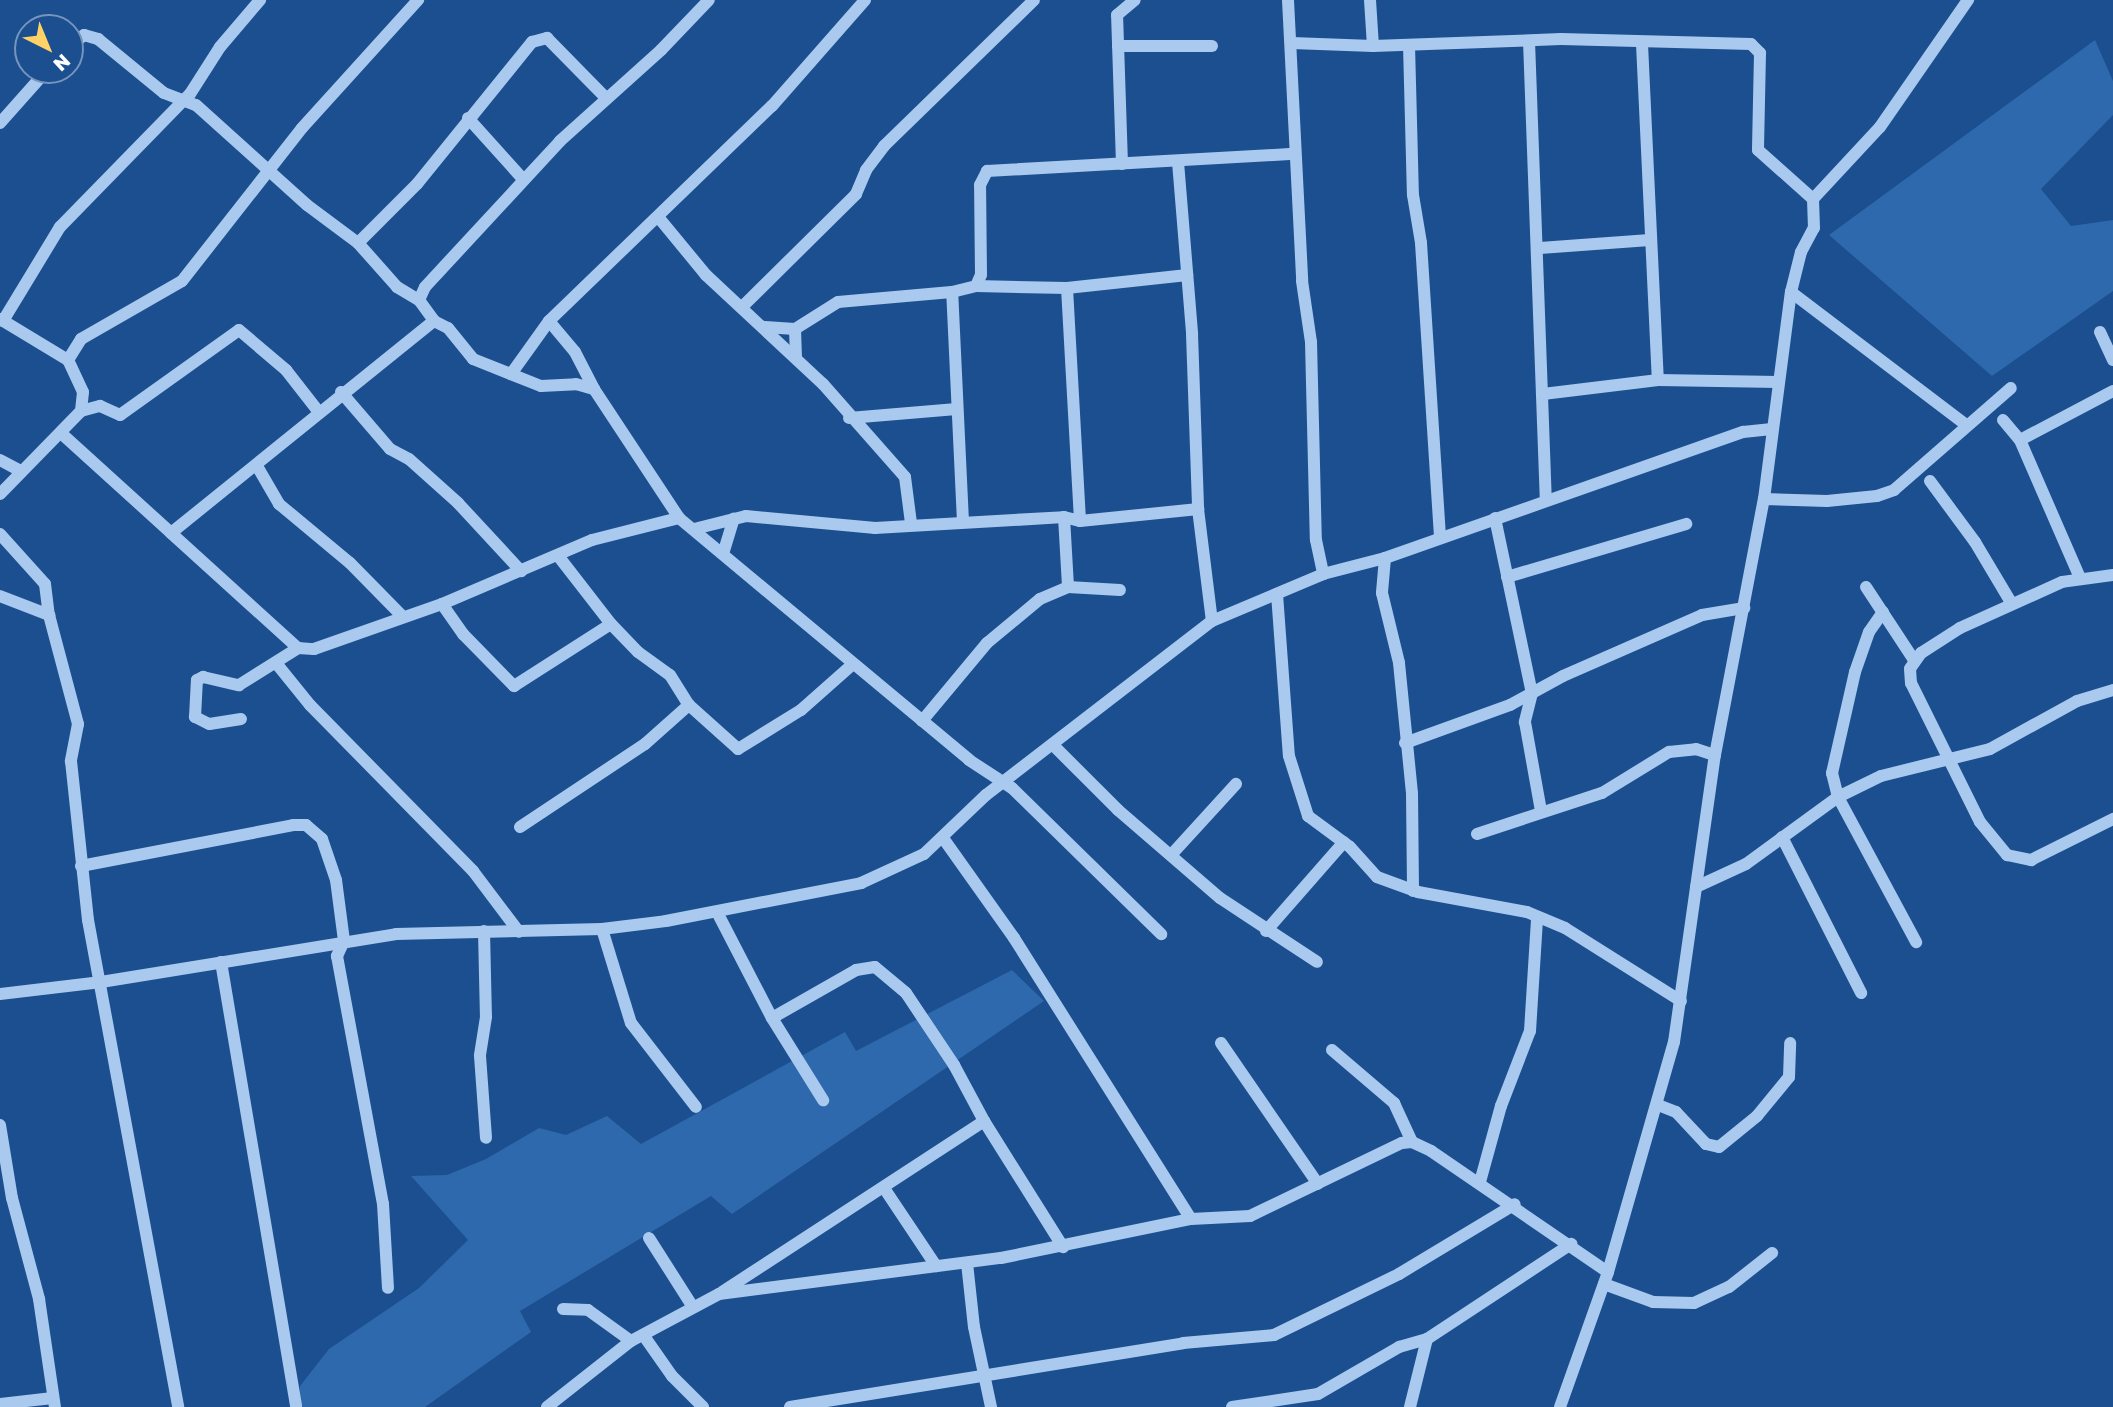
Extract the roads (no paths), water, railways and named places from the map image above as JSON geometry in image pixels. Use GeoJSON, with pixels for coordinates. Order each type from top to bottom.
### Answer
{"type":"FeatureCollection","features":[{"type":"Feature","properties":{"kind":"street"},"geometry":{"type":"LineString","coordinates":[[0,494],[19,470],[62,434],[81,411],[83,392],[68,360],[1,320],[68,217],[184,100],[260,0]]}},
{"type":"Feature","properties":{"kind":"street"},"geometry":{"type":"LineString","coordinates":[[68,360],[81,339],[96,328],[182,281],[302,128],[418,0]]}},
{"type":"Feature","properties":{"kind":"street"},"geometry":{"type":"LineString","coordinates":[[419,300],[425,287],[523,179],[709,0]]}},
{"type":"Feature","properties":{"kind":"street"},"geometry":{"type":"LineString","coordinates":[[511,374],[549,321],[659,218],[772,106],[864,0]]}},
{"type":"Feature","properties":{"kind":"street"},"geometry":{"type":"LineString","coordinates":[[743,306],[856,194],[866,170],[884,146],[1034,0]]}},
{"type":"Feature","properties":{"kind":"street"},"geometry":{"type":"LineString","coordinates":[[1122,164],[1117,15],[1135,0]]}},
{"type":"Feature","properties":{"kind":"street"},"geometry":{"type":"LineString","coordinates":[[1288,0],[1292,43],[1294,154],[1311,342],[1316,540],[1323,574]]}},
{"type":"Feature","properties":{"kind":"street"},"geometry":{"type":"LineString","coordinates":[[1370,0],[1373,46]]}},
{"type":"Feature","properties":{"kind":"street"},"geometry":{"type":"LineString","coordinates":[[1560,1407],[1606,1278],[1658,1105],[1681,1001],[1715,755],[1764,499],[1791,292],[1801,252],[1814,228],[1813,199],[1880,127],[1968,0]]}},
{"type":"Feature","properties":{"kind":"street"},"geometry":{"type":"LineString","coordinates":[[84,35],[98,39],[164,93],[196,105],[270,171],[358,243],[377,268],[419,300],[434,321],[448,328],[473,359],[541,386],[576,384],[594,389]]}},
{"type":"Feature","properties":{"kind":"street"},"geometry":{"type":"LineString","coordinates":[[358,243],[416,184],[520,53],[542,38],[606,98]]}},
{"type":"Feature","properties":{"kind":"street"},"geometry":{"type":"LineString","coordinates":[[1292,43],[1373,46],[1529,41],[1757,47],[1758,150],[1813,199]]}},
{"type":"Feature","properties":{"kind":"street"},"geometry":{"type":"LineString","coordinates":[[1529,41],[1539,248],[1546,501]]}},
{"type":"Feature","properties":{"kind":"street"},"geometry":{"type":"LineString","coordinates":[[1642,44],[1651,151],[1650,240],[1658,380]]}},
{"type":"Feature","properties":{"kind":"street"},"geometry":{"type":"LineString","coordinates":[[1409,45],[1413,195],[1424,276],[1440,536]]}},
{"type":"Feature","properties":{"kind":"street"},"geometry":{"type":"LineString","coordinates":[[1118,46],[1212,46]]}},
{"type":"Feature","properties":{"kind":"street"},"geometry":{"type":"LineString","coordinates":[[0,123],[35,84]]}},
{"type":"Feature","properties":{"kind":"street"},"geometry":{"type":"LineString","coordinates":[[468,118],[523,179]]}},
{"type":"Feature","properties":{"kind":"street"},"geometry":{"type":"LineString","coordinates":[[982,282],[980,185],[987,171],[1294,154]]}},
{"type":"Feature","properties":{"kind":"street"},"geometry":{"type":"LineString","coordinates":[[1178,162],[1187,275],[1198,509],[1212,621]]}},
{"type":"Feature","properties":{"kind":"street"},"geometry":{"type":"LineString","coordinates":[[659,218],[706,275],[743,306],[796,358],[905,477],[911,523]]}},
{"type":"Feature","properties":{"kind":"street"},"geometry":{"type":"LineString","coordinates":[[1539,248],[1650,240]]}},
{"type":"Feature","properties":{"kind":"street"},"geometry":{"type":"LineString","coordinates":[[765,327],[795,329],[838,302],[952,292],[982,282],[1067,288],[1187,275]]}},
{"type":"Feature","properties":{"kind":"street"},"geometry":{"type":"LineString","coordinates":[[408,293],[425,287]]}},
{"type":"Feature","properties":{"kind":"street"},"geometry":{"type":"LineString","coordinates":[[1067,288],[1080,521]]}},
{"type":"Feature","properties":{"kind":"street"},"geometry":{"type":"LineString","coordinates":[[952,292],[963,522]]}},
{"type":"Feature","properties":{"kind":"street"},"geometry":{"type":"LineString","coordinates":[[1791,292],[1966,425]]}},
{"type":"Feature","properties":{"kind":"street"},"geometry":{"type":"LineString","coordinates":[[171,533],[257,466],[341,392],[434,321]]}},
{"type":"Feature","properties":{"kind":"street"},"geometry":{"type":"LineString","coordinates":[[549,321],[575,352],[594,389],[679,518],[922,721],[1027,802],[1161,934]]}},
{"type":"Feature","properties":{"kind":"street"},"geometry":{"type":"LineString","coordinates":[[795,329],[796,358]]}},
{"type":"Feature","properties":{"kind":"street"},"geometry":{"type":"LineString","coordinates":[[81,411],[100,406],[120,415],[239,330],[286,370],[318,411]]}},
{"type":"Feature","properties":{"kind":"street"},"geometry":{"type":"LineString","coordinates":[[2100,332],[2113,360]]}},
{"type":"Feature","properties":{"kind":"street"},"geometry":{"type":"LineString","coordinates":[[1543,394],[1658,380],[1778,382]]}},
{"type":"Feature","properties":{"kind":"street"},"geometry":{"type":"LineString","coordinates":[[1764,499],[1877,496],[1913,475],[2011,387]]}},
{"type":"Feature","properties":{"kind":"street"},"geometry":{"type":"LineString","coordinates":[[2020,440],[2113,391]]}},
{"type":"Feature","properties":{"kind":"street"},"geometry":{"type":"LineString","coordinates":[[341,392],[390,449],[410,459],[458,503],[521,571]]}},
{"type":"Feature","properties":{"kind":"street"},"geometry":{"type":"LineString","coordinates":[[849,418],[957,409]]}},
{"type":"Feature","properties":{"kind":"street"},"geometry":{"type":"LineString","coordinates":[[864,435],[869,418]]}},
{"type":"Feature","properties":{"kind":"street"},"geometry":{"type":"LineString","coordinates":[[2003,420],[2020,440],[2079,576]]}},
{"type":"Feature","properties":{"kind":"street"},"geometry":{"type":"LineString","coordinates":[[0,994],[102,982],[344,941],[484,931],[602,929],[717,912],[861,883],[906,864],[943,838],[970,808],[1054,746],[1212,621],[1323,574],[1385,558],[1440,536],[1743,432],[1772,429]]}},
{"type":"Feature","properties":{"kind":"street"},"geometry":{"type":"LineString","coordinates":[[62,434],[298,648]]}},
{"type":"Feature","properties":{"kind":"street"},"geometry":{"type":"LineString","coordinates":[[0,460],[19,470]]}},
{"type":"Feature","properties":{"kind":"street"},"geometry":{"type":"LineString","coordinates":[[257,466],[279,504],[402,616]]}},
{"type":"Feature","properties":{"kind":"street"},"geometry":{"type":"LineString","coordinates":[[1930,481],[1975,542],[2012,604]]}},
{"type":"Feature","properties":{"kind":"street"},"geometry":{"type":"LineString","coordinates":[[694,529],[760,516],[875,528],[911,523],[1063,517],[1080,521],[1198,509]]}},
{"type":"Feature","properties":{"kind":"street"},"geometry":{"type":"LineString","coordinates":[[1063,517],[1068,587]]}},
{"type":"Feature","properties":{"kind":"street"},"geometry":{"type":"LineString","coordinates":[[241,719],[209,724],[195,717],[197,680],[203,677],[239,685],[298,648],[314,649],[384,621],[442,604],[559,557],[592,540],[679,518]]}},
{"type":"Feature","properties":{"kind":"street"},"geometry":{"type":"LineString","coordinates":[[1495,518],[1532,693],[1525,722],[1541,811]]}},
{"type":"Feature","properties":{"kind":"street"},"geometry":{"type":"LineString","coordinates":[[723,554],[734,519]]}},
{"type":"Feature","properties":{"kind":"street"},"geometry":{"type":"LineString","coordinates":[[1507,578],[1686,524]]}},
{"type":"Feature","properties":{"kind":"street"},"geometry":{"type":"LineString","coordinates":[[0,534],[45,584],[49,615],[78,724],[71,761],[80,866],[178,1407]]}},
{"type":"Feature","properties":{"kind":"street"},"geometry":{"type":"LineString","coordinates":[[559,557],[611,624],[638,652],[670,675],[690,705],[735,748],[743,749],[801,710],[853,664]]}},
{"type":"Feature","properties":{"kind":"street"},"geometry":{"type":"LineString","coordinates":[[1385,558],[1384,611],[1396,643],[1415,822],[1413,891]]}},
{"type":"Feature","properties":{"kind":"street"},"geometry":{"type":"LineString","coordinates":[[1914,660],[1960,628],[2012,604],[2079,576],[2113,575]]}},
{"type":"Feature","properties":{"kind":"street"},"geometry":{"type":"LineString","coordinates":[[922,721],[987,643],[1040,599],[1068,587],[1120,590]]}},
{"type":"Feature","properties":{"kind":"street"},"geometry":{"type":"LineString","coordinates":[[1866,587],[1914,660],[1911,683],[1980,822],[2017,860],[2031,860],[2113,819]]}},
{"type":"Feature","properties":{"kind":"street"},"geometry":{"type":"LineString","coordinates":[[1277,594],[1289,756],[1301,804],[1317,824],[1344,842],[1377,877],[1413,891],[1527,912],[1537,919],[1574,933],[1681,1001]]}},
{"type":"Feature","properties":{"kind":"street"},"geometry":{"type":"LineString","coordinates":[[0,596],[49,615]]}},
{"type":"Feature","properties":{"kind":"street"},"geometry":{"type":"LineString","coordinates":[[382,597],[384,621]]}},
{"type":"Feature","properties":{"kind":"street"},"geometry":{"type":"LineString","coordinates":[[442,604],[463,634],[514,686],[611,624]]}},
{"type":"Feature","properties":{"kind":"street"},"geometry":{"type":"LineString","coordinates":[[1405,743],[1476,719],[1702,615],[1744,608]]}},
{"type":"Feature","properties":{"kind":"street"},"geometry":{"type":"LineString","coordinates":[[1883,612],[1869,632],[1855,672],[1833,757],[1838,797],[1916,942]]}},
{"type":"Feature","properties":{"kind":"street"},"geometry":{"type":"LineString","coordinates":[[276,663],[310,705],[473,871],[519,932]]}},
{"type":"Feature","properties":{"kind":"street"},"geometry":{"type":"LineString","coordinates":[[1696,887],[1729,874],[1838,797],[1881,776],[1948,756],[1990,749],[2077,701],[2113,690]]}},
{"type":"Feature","properties":{"kind":"street"},"geometry":{"type":"LineString","coordinates":[[520,827],[645,744],[690,705]]}},
{"type":"Feature","properties":{"kind":"street"},"geometry":{"type":"LineString","coordinates":[[1054,746],[1110,803],[1171,854],[1266,931],[1317,962]]}},
{"type":"Feature","properties":{"kind":"street"},"geometry":{"type":"LineString","coordinates":[[1477,834],[1602,793],[1669,752],[1696,749],[1715,755]]}},
{"type":"Feature","properties":{"kind":"street"},"geometry":{"type":"LineString","coordinates":[[1171,854],[1236,784]]}},
{"type":"Feature","properties":{"kind":"street"},"geometry":{"type":"LineString","coordinates":[[80,866],[306,825],[327,848],[344,941],[337,956],[383,1205],[388,1288]]}},
{"type":"Feature","properties":{"kind":"street"},"geometry":{"type":"LineString","coordinates":[[1782,837],[1861,993]]}},
{"type":"Feature","properties":{"kind":"street"},"geometry":{"type":"LineString","coordinates":[[943,838],[1014,938],[1192,1219]]}},
{"type":"Feature","properties":{"kind":"street"},"geometry":{"type":"LineString","coordinates":[[1266,931],[1344,842]]}},
{"type":"Feature","properties":{"kind":"street"},"geometry":{"type":"LineString","coordinates":[[717,912],[772,1018],[823,1100]]}},
{"type":"Feature","properties":{"kind":"street"},"geometry":{"type":"LineString","coordinates":[[1480,1182],[1501,1106],[1530,1031],[1537,919]]}},
{"type":"Feature","properties":{"kind":"street"},"geometry":{"type":"LineString","coordinates":[[602,929],[631,1023],[696,1107]]}},
{"type":"Feature","properties":{"kind":"street"},"geometry":{"type":"LineString","coordinates":[[484,931],[486,1017],[480,1056],[486,1138]]}},
{"type":"Feature","properties":{"kind":"street"},"geometry":{"type":"LineString","coordinates":[[221,962],[296,1406]]}},
{"type":"Feature","properties":{"kind":"street"},"geometry":{"type":"LineString","coordinates":[[772,1018],[856,970],[875,967],[906,993],[954,1065],[984,1121],[1063,1247]]}},
{"type":"Feature","properties":{"kind":"street"},"geometry":{"type":"LineString","coordinates":[[1221,1043],[1318,1184]]}},
{"type":"Feature","properties":{"kind":"street"},"geometry":{"type":"LineString","coordinates":[[1658,1105],[1676,1112],[1706,1144],[1719,1147],[1757,1116],[1789,1077],[1790,1043]]}},
{"type":"Feature","properties":{"kind":"street"},"geometry":{"type":"LineString","coordinates":[[1332,1050],[1394,1103],[1412,1142],[1515,1204],[1571,1244],[1606,1278],[1653,1302],[1694,1303],[1729,1287],[1772,1253]]}},
{"type":"Feature","properties":{"kind":"street"},"geometry":{"type":"LineString","coordinates":[[547,1407],[631,1341],[719,1294],[984,1121]]}},
{"type":"Feature","properties":{"kind":"street"},"geometry":{"type":"LineString","coordinates":[[0,1125],[12,1198],[39,1299],[54,1402],[0,1404]]}},
{"type":"Feature","properties":{"kind":"street"},"geometry":{"type":"LineString","coordinates":[[719,1294],[967,1263],[1063,1247],[1192,1219],[1250,1216],[1318,1184],[1362,1159],[1412,1142]]}},
{"type":"Feature","properties":{"kind":"street"},"geometry":{"type":"LineString","coordinates":[[884,1188],[936,1266]]}},
{"type":"Feature","properties":{"kind":"street"},"geometry":{"type":"LineString","coordinates":[[790,1407],[841,1402],[984,1374],[1183,1343],[1274,1335],[1399,1274],[1515,1204]]}},
{"type":"Feature","properties":{"kind":"street"},"geometry":{"type":"LineString","coordinates":[[649,1238],[692,1307]]}},
{"type":"Feature","properties":{"kind":"street"},"geometry":{"type":"LineString","coordinates":[[1233,1407],[1318,1394],[1393,1350],[1427,1339],[1571,1244]]}},
{"type":"Feature","properties":{"kind":"street"},"geometry":{"type":"LineString","coordinates":[[967,1263],[991,1407]]}},
{"type":"Feature","properties":{"kind":"street"},"geometry":{"type":"LineString","coordinates":[[563,1310],[588,1310],[631,1341]]}},
{"type":"Feature","properties":{"kind":"street"},"geometry":{"type":"LineString","coordinates":[[644,1336],[672,1376],[703,1407]]}},
{"type":"Feature","properties":{"kind":"street"},"geometry":{"type":"LineString","coordinates":[[1410,1407],[1427,1339]]}}]}
